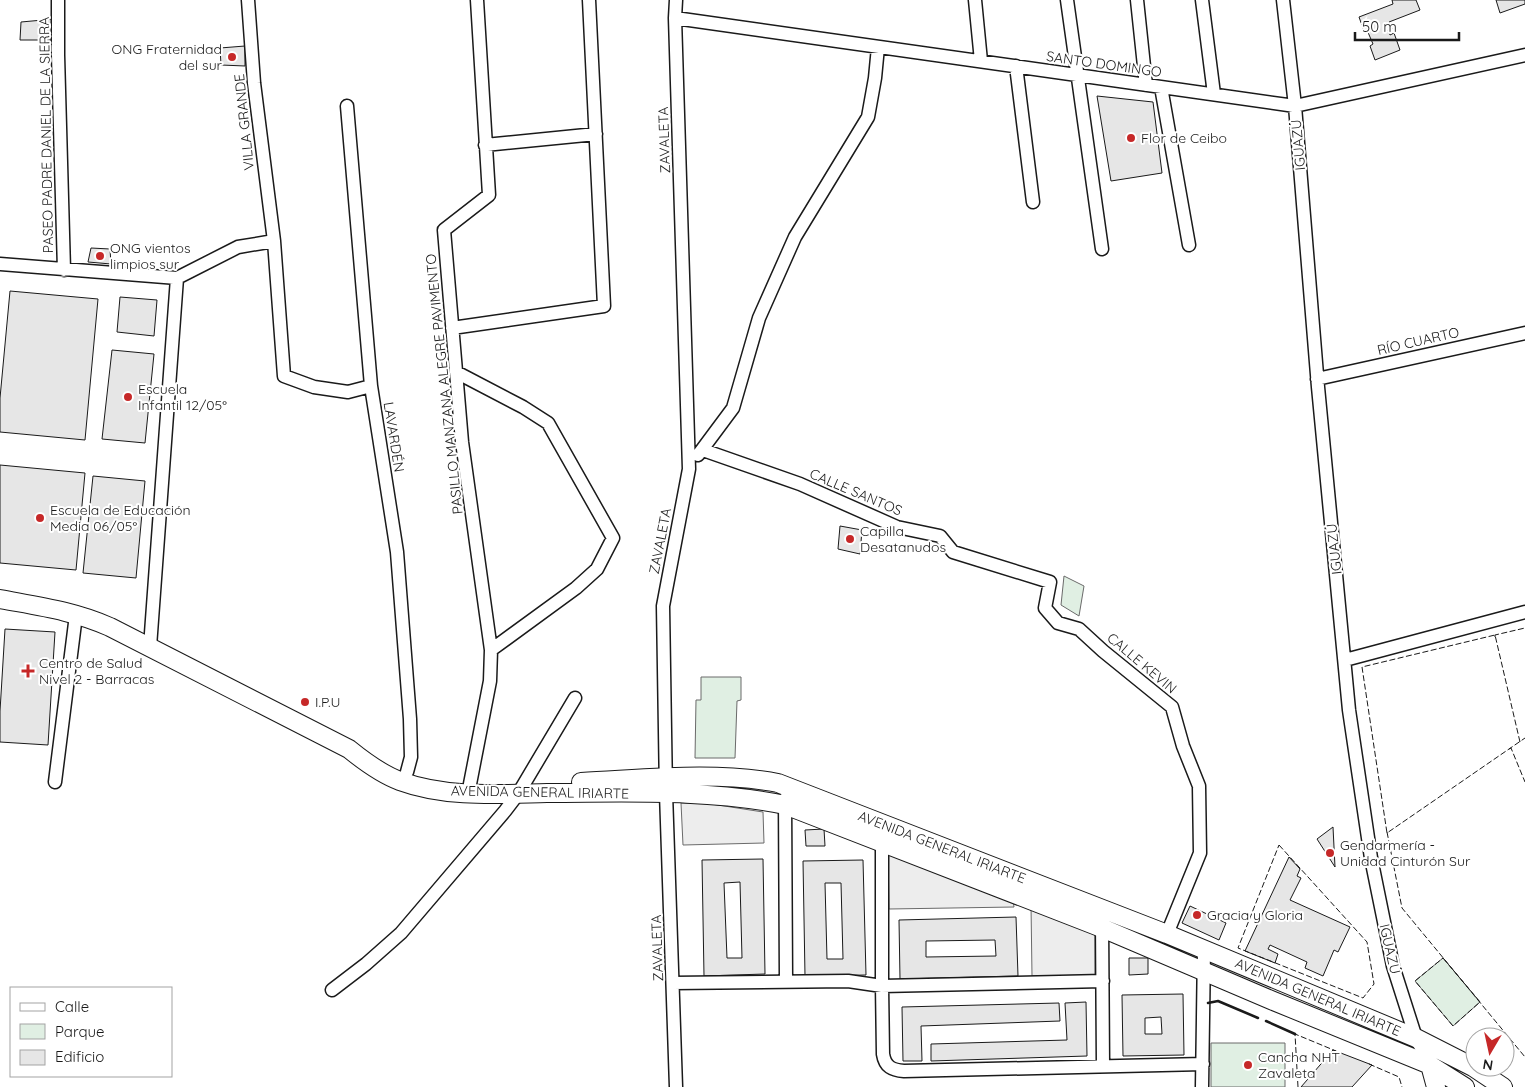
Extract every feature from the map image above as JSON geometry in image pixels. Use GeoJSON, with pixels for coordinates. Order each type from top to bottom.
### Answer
{"type":"FeatureCollection","features":[{"type":"Feature","properties":{"kind":"main road","name":"AVENIDA GENERAL IRIARTE"},"geometry":{"type":"LineString","coordinates":[[0,599],[76,614],[102,623],[349,749],[372,756],[408,772],[470,784],[521,789]]}},
{"type":"Feature","properties":{"kind":"main road","name":"AVENIDA GENERAL IRIARTE"},"geometry":{"type":"LineString","coordinates":[[349,749],[369,765],[399,781],[415,786],[466,793],[521,789],[666,786],[749,779],[778,784],[1204,949],[1416,1038],[1473,1067],[1503,1087]]}},
{"type":"Feature","properties":{"kind":"main road","name":"AVENIDA GENERAL IRIARTE"},"geometry":{"type":"LineString","coordinates":[[666,786],[786,805],[1102,928],[1204,970],[1271,1000],[1430,1065],[1465,1087]]}},
{"type":"Feature","properties":{"kind":"main road","name":"IGUAZÚ"},"geometry":{"type":"LineString","coordinates":[[1430,1065],[1436,1087]]}},
{"type":"Feature","properties":{"kind":"street","name":"PASEO PADRE DANIEL DE LA SIERRA"},"geometry":{"type":"LineString","coordinates":[[58,0],[64,270]]}},
{"type":"Feature","properties":{"kind":"street","name":"VILLA GRANDE"},"geometry":{"type":"LineString","coordinates":[[248,0],[254,83],[274,241],[284,376],[314,387],[348,392],[371,386]]}},
{"type":"Feature","properties":{"kind":"street","name":"PASILLO MANZANA ALEGRE PAVIMENTO"},"geometry":{"type":"LineString","coordinates":[[470,784],[490,681],[491,650],[462,442],[444,230],[489,195],[477,0]]}},
{"type":"Feature","properties":{"kind":"street"},"geometry":{"type":"LineString","coordinates":[[452,328],[604,306],[589,0]]}},
{"type":"Feature","properties":{"kind":"street","name":"ZAVALETA"},"geometry":{"type":"LineString","coordinates":[[676,0],[689,469],[663,606],[666,786],[676,1087]]}},
{"type":"Feature","properties":{"kind":"street"},"geometry":{"type":"LineString","coordinates":[[975,0],[981,61]]}},
{"type":"Feature","properties":{"kind":"street"},"geometry":{"type":"LineString","coordinates":[[1067,0],[1076,75],[1102,249]]}},
{"type":"Feature","properties":{"kind":"street"},"geometry":{"type":"LineString","coordinates":[[1137,0],[1146,85]]}},
{"type":"Feature","properties":{"kind":"street"},"geometry":{"type":"LineString","coordinates":[[1202,0],[1214,94]]}},
{"type":"Feature","properties":{"kind":"street","name":"IGUAZÚ"},"geometry":{"type":"LineString","coordinates":[[1282,0],[1295,106],[1317,379],[1349,710],[1370,858],[1394,966],[1416,1038],[1430,1065]]}},
{"type":"Feature","properties":{"kind":"street","name":"SANTO DOMINGO"},"geometry":{"type":"LineString","coordinates":[[675,18],[1295,106],[1525,55]]}},
{"type":"Feature","properties":{"kind":"street"},"geometry":{"type":"LineString","coordinates":[[689,469],[734,408],[759,318],[795,237],[868,117],[878,46]]}},
{"type":"Feature","properties":{"kind":"street"},"geometry":{"type":"LineString","coordinates":[[1016,66],[1033,202]]}},
{"type":"Feature","properties":{"kind":"street"},"geometry":{"type":"LineString","coordinates":[[1161,87],[1189,245]]}},
{"type":"Feature","properties":{"kind":"street","name":"LAVARDÉN"},"geometry":{"type":"LineString","coordinates":[[346,106],[371,386],[397,552],[410,719],[411,757],[408,772]]}},
{"type":"Feature","properties":{"kind":"street"},"geometry":{"type":"LineString","coordinates":[[485,145],[596,134]]}},
{"type":"Feature","properties":{"kind":"street"},"geometry":{"type":"LineString","coordinates":[[0,264],[177,278],[238,246],[274,241]]}},
{"type":"Feature","properties":{"kind":"street"},"geometry":{"type":"LineString","coordinates":[[150,647],[177,278]]}},
{"type":"Feature","properties":{"kind":"street","name":"RÍO CUARTO"},"geometry":{"type":"LineString","coordinates":[[1317,379],[1525,333]]}},
{"type":"Feature","properties":{"kind":"street"},"geometry":{"type":"LineString","coordinates":[[456,372],[523,407],[548,423],[613,538],[597,570],[491,650]]}},
{"type":"Feature","properties":{"kind":"street","name":"CALLE SANTOS"},"geometry":{"type":"LineString","coordinates":[[703,450],[800,484],[897,527],[940,536],[953,552],[1050,582]]}},
{"type":"Feature","properties":{"kind":"street","name":"CALLE KEVIN"},"geometry":{"type":"LineString","coordinates":[[1050,582],[1045,608],[1058,623],[1079,629],[1172,707],[1183,746],[1199,786],[1200,853],[1167,934]]}},
{"type":"Feature","properties":{"kind":"street"},"geometry":{"type":"LineString","coordinates":[[1345,660],[1525,612]]}},
{"type":"Feature","properties":{"kind":"street"},"geometry":{"type":"LineString","coordinates":[[55,782],[76,614]]}},
{"type":"Feature","properties":{"kind":"street"},"geometry":{"type":"LineString","coordinates":[[332,990],[366,964],[401,933],[521,789],[575,698]]}},
{"type":"Feature","properties":{"kind":"street"},"geometry":{"type":"LineString","coordinates":[[785,787],[786,981]]}},
{"type":"Feature","properties":{"kind":"street"},"geometry":{"type":"LineString","coordinates":[[882,824],[884,1059],[885,1063],[891,1068],[904,1071],[1203,1064]]}},
{"type":"Feature","properties":{"kind":"street"},"geometry":{"type":"LineString","coordinates":[[1102,908],[1103,1066]]}},
{"type":"Feature","properties":{"kind":"street"},"geometry":{"type":"LineString","coordinates":[[1202,1087],[1204,949]]}},
{"type":"Feature","properties":{"kind":"street"},"geometry":{"type":"LineString","coordinates":[[673,983],[848,981],[882,986],[1103,981]]}},
{"type":"Feature","properties":{"kind":"green space"},"geometry":{"type":"Polygon","coordinates":[[[1064,576],[1084,586],[1079,616],[1061,605],[1064,576]]]}},
{"type":"Feature","properties":{"kind":"green space"},"geometry":{"type":"Polygon","coordinates":[[[701,677],[741,677],[741,700],[737,701],[735,758],[695,758],[696,700],[701,700],[701,677]]]}},
{"type":"Feature","properties":{"kind":"green space"},"geometry":{"type":"Polygon","coordinates":[[[1443,958],[1480,1002],[1453,1026],[1415,981],[1443,958]]]}},
{"type":"Feature","properties":{"kind":"green space","name":"Cancha NHT Zavaleta"},"geometry":{"type":"Polygon","coordinates":[[[1211,1043],[1285,1043],[1285,1087],[1211,1087],[1211,1043]]]}},
{"type":"Feature","properties":{"kind":"shaded area"},"geometry":{"type":"Polygon","coordinates":[[[681,803],[705,803],[763,812],[764,843],[683,845],[681,803]]]}},
{"type":"Feature","properties":{"kind":"shaded area"},"geometry":{"type":"Polygon","coordinates":[[[888,850],[1013,899],[1014,907],[889,909],[888,850]]]}},
{"type":"Feature","properties":{"kind":"shaded area"},"geometry":{"type":"Polygon","coordinates":[[[1031,905],[1095,930],[1095,975],[1032,976],[1031,905]]]}},
{"type":"Feature","properties":{"kind":"building"},"geometry":{"type":"Polygon","coordinates":[[[1392,0],[1416,0],[1420,10],[1389,22],[1392,29],[1388,30],[1390,35],[1394,33],[1400,50],[1375,60],[1370,46],[1373,44],[1367,30],[1364,31],[1359,17],[1393,4],[1392,0]]]}},
{"type":"Feature","properties":{"kind":"building"},"geometry":{"type":"Polygon","coordinates":[[[1496,0],[1525,0],[1525,4],[1500,13],[1496,0]]]}},
{"type":"Feature","properties":{"kind":"building"},"geometry":{"type":"Polygon","coordinates":[[[54,19],[54,40],[20,40],[21,22],[54,19]]]}},
{"type":"Feature","properties":{"kind":"building","name":"ONG Fraternidad del sur"},"geometry":{"type":"Polygon","coordinates":[[[245,46],[245,66],[221,65],[220,48],[245,46]]]}},
{"type":"Feature","properties":{"kind":"building","name":"Flor de Ceibo"},"geometry":{"type":"Polygon","coordinates":[[[1097,96],[1153,102],[1162,173],[1111,181],[1097,96]]]}},
{"type":"Feature","properties":{"kind":"building","name":"ONG vientos limpios sur"},"geometry":{"type":"Polygon","coordinates":[[[91,248],[110,249],[111,264],[88,262],[91,248]]]}},
{"type":"Feature","properties":{"kind":"building"},"geometry":{"type":"Polygon","coordinates":[[[10,291],[98,299],[85,440],[0,432],[0,398],[10,291]]]}},
{"type":"Feature","properties":{"kind":"building"},"geometry":{"type":"Polygon","coordinates":[[[120,297],[157,300],[154,336],[117,332],[120,297]]]}},
{"type":"Feature","properties":{"kind":"building","name":"Escuela Infantil 12/05°"},"geometry":{"type":"Polygon","coordinates":[[[112,350],[154,354],[145,443],[102,439],[112,350]]]}},
{"type":"Feature","properties":{"kind":"building","name":"Escuela de Educación Media 06/05°"},"geometry":{"type":"Polygon","coordinates":[[[0,465],[85,473],[76,570],[0,563],[0,465]]]}},
{"type":"Feature","properties":{"kind":"building"},"geometry":{"type":"Polygon","coordinates":[[[93,476],[145,481],[136,578],[83,573],[93,476]]]}},
{"type":"Feature","properties":{"kind":"building","name":"Capilla Desatanudos"},"geometry":{"type":"Polygon","coordinates":[[[840,526],[862,530],[860,554],[838,549],[840,526]]]}},
{"type":"Feature","properties":{"kind":"building","name":"Centro de Salud Nivel 2 - Barracas"},"geometry":{"type":"Polygon","coordinates":[[[5,629],[55,632],[48,745],[0,742],[5,629]]]}},
{"type":"Feature","properties":{"kind":"building","name":"Gendarmería - Unidad Cinturón Sur"},"geometry":{"type":"Polygon","coordinates":[[[1333,827],[1335,867],[1317,839],[1333,827]]]}},
{"type":"Feature","properties":{"kind":"building"},"geometry":{"type":"Polygon","coordinates":[[[824,829],[825,846],[806,846],[805,830],[824,829]]]}},
{"type":"Feature","properties":{"kind":"building"},"geometry":{"type":"Polygon","coordinates":[[[1289,857],[1300,869],[1297,876],[1301,878],[1290,900],[1350,927],[1338,952],[1334,950],[1323,976],[1305,968],[1307,962],[1270,945],[1268,949],[1278,954],[1275,963],[1245,951],[1289,857]]]}},
{"type":"Feature","properties":{"kind":"building"},"geometry":{"type":"Polygon","coordinates":[[[763,859],[765,974],[704,976],[702,860],[763,859]],[[740,882],[724,883],[727,958],[742,958],[740,882]]]}},
{"type":"Feature","properties":{"kind":"building"},"geometry":{"type":"Polygon","coordinates":[[[863,860],[866,975],[805,976],[803,861],[863,860]],[[825,883],[827,959],[843,959],[841,883],[825,883]]]}},
{"type":"Feature","properties":{"kind":"building","name":"Gracia y Gloria"},"geometry":{"type":"Polygon","coordinates":[[[1190,906],[1226,923],[1219,940],[1182,923],[1190,906]]]}},
{"type":"Feature","properties":{"kind":"building"},"geometry":{"type":"Polygon","coordinates":[[[1016,917],[1018,976],[900,979],[899,920],[1016,917]],[[995,940],[926,941],[926,957],[996,956],[995,940]]]}},
{"type":"Feature","properties":{"kind":"building"},"geometry":{"type":"Polygon","coordinates":[[[1129,958],[1148,958],[1148,974],[1129,975],[1129,958]]]}},
{"type":"Feature","properties":{"kind":"building"},"geometry":{"type":"Polygon","coordinates":[[[1183,994],[1184,1055],[1123,1056],[1122,995],[1183,994]],[[1161,1017],[1145,1018],[1145,1034],[1162,1034],[1161,1017]]]}},
{"type":"Feature","properties":{"kind":"building"},"geometry":{"type":"Polygon","coordinates":[[[1086,1002],[1087,1056],[931,1061],[931,1044],[1067,1040],[1065,1003],[1086,1002]]]}},
{"type":"Feature","properties":{"kind":"building"},"geometry":{"type":"Polygon","coordinates":[[[1059,1003],[1060,1021],[921,1026],[922,1061],[903,1061],[902,1007],[1059,1003]]]}},
{"type":"Feature","properties":{"kind":"building"},"geometry":{"type":"Polygon","coordinates":[[[1333,1050],[1372,1065],[1352,1087],[1301,1087],[1333,1050]]]}},
{"type":"Feature","properties":{"kind":"fence"},"geometry":{"type":"LineString","coordinates":[[1495,637],[1495,635],[1525,628]]}},
{"type":"Feature","properties":{"kind":"fence"},"geometry":{"type":"LineString","coordinates":[[1520,742],[1495,635],[1362,667],[1387,833],[1525,738]]}},
{"type":"Feature","properties":{"kind":"fence"},"geometry":{"type":"LineString","coordinates":[[1509,749],[1511,748],[1525,782]]}},
{"type":"Feature","properties":{"kind":"fence"},"geometry":{"type":"LineString","coordinates":[[1387,832],[1402,908],[1525,1057]]}},
{"type":"Feature","properties":{"kind":"fence"},"geometry":{"type":"LineString","coordinates":[[1279,845],[1367,942],[1374,984],[1363,998],[1238,948],[1279,845]]}},
{"type":"Feature","properties":{"kind":"fence"},"geometry":{"type":"LineString","coordinates":[[1443,958],[1480,1002],[1453,1026],[1415,981],[1443,958]]}},
{"type":"Feature","properties":{"kind":"fence"},"geometry":{"type":"LineString","coordinates":[[1298,1087],[1295,1034],[1336,1051]]}},
{"type":"Feature","properties":{"kind":"fence"},"geometry":{"type":"LineString","coordinates":[[1369,1064],[1399,1077],[1402,1087]]}},
{"type":"Feature","properties":{"kind":"wall"},"geometry":{"type":"LineString","coordinates":[[1208,1003],[1218,1001],[1258,1018]]}},
{"type":"Feature","properties":{"kind":"wall"},"geometry":{"type":"LineString","coordinates":[[1266,1021],[1295,1034]]}},
{"type":"Feature","properties":{"kind":"place","name":"ONG Fraternidad del sur"},"geometry":{"type":"Point","coordinates":[232,57]}},
{"type":"Feature","properties":{"kind":"place","name":"Flor de Ceibo"},"geometry":{"type":"Point","coordinates":[1131,138]}},
{"type":"Feature","properties":{"kind":"place","name":"ONG vientos limpios sur"},"geometry":{"type":"Point","coordinates":[100,256]}},
{"type":"Feature","properties":{"kind":"place","name":"Escuela Infantil 12/05°"},"geometry":{"type":"Point","coordinates":[128,397]}},
{"type":"Feature","properties":{"kind":"place","name":"Escuela de Educación Media 06/05°"},"geometry":{"type":"Point","coordinates":[40,518]}},
{"type":"Feature","properties":{"kind":"place","name":"Capilla Desatanudos"},"geometry":{"type":"Point","coordinates":[850,539]}},
{"type":"Feature","properties":{"kind":"place","name":"Centro de Salud Nivel 2 - Barracas"},"geometry":{"type":"Point","coordinates":[28,671]}},
{"type":"Feature","properties":{"kind":"place","name":"I.P.U"},"geometry":{"type":"Point","coordinates":[305,702]}},
{"type":"Feature","properties":{"kind":"place","name":"Gendarmería - Unidad Cinturón Sur"},"geometry":{"type":"Point","coordinates":[1330,853]}},
{"type":"Feature","properties":{"kind":"place","name":"Gracia y Gloria"},"geometry":{"type":"Point","coordinates":[1197,915]}},
{"type":"Feature","properties":{"kind":"place","name":"Cancha NHT Zavaleta"},"geometry":{"type":"Point","coordinates":[1248,1065]}}]}
